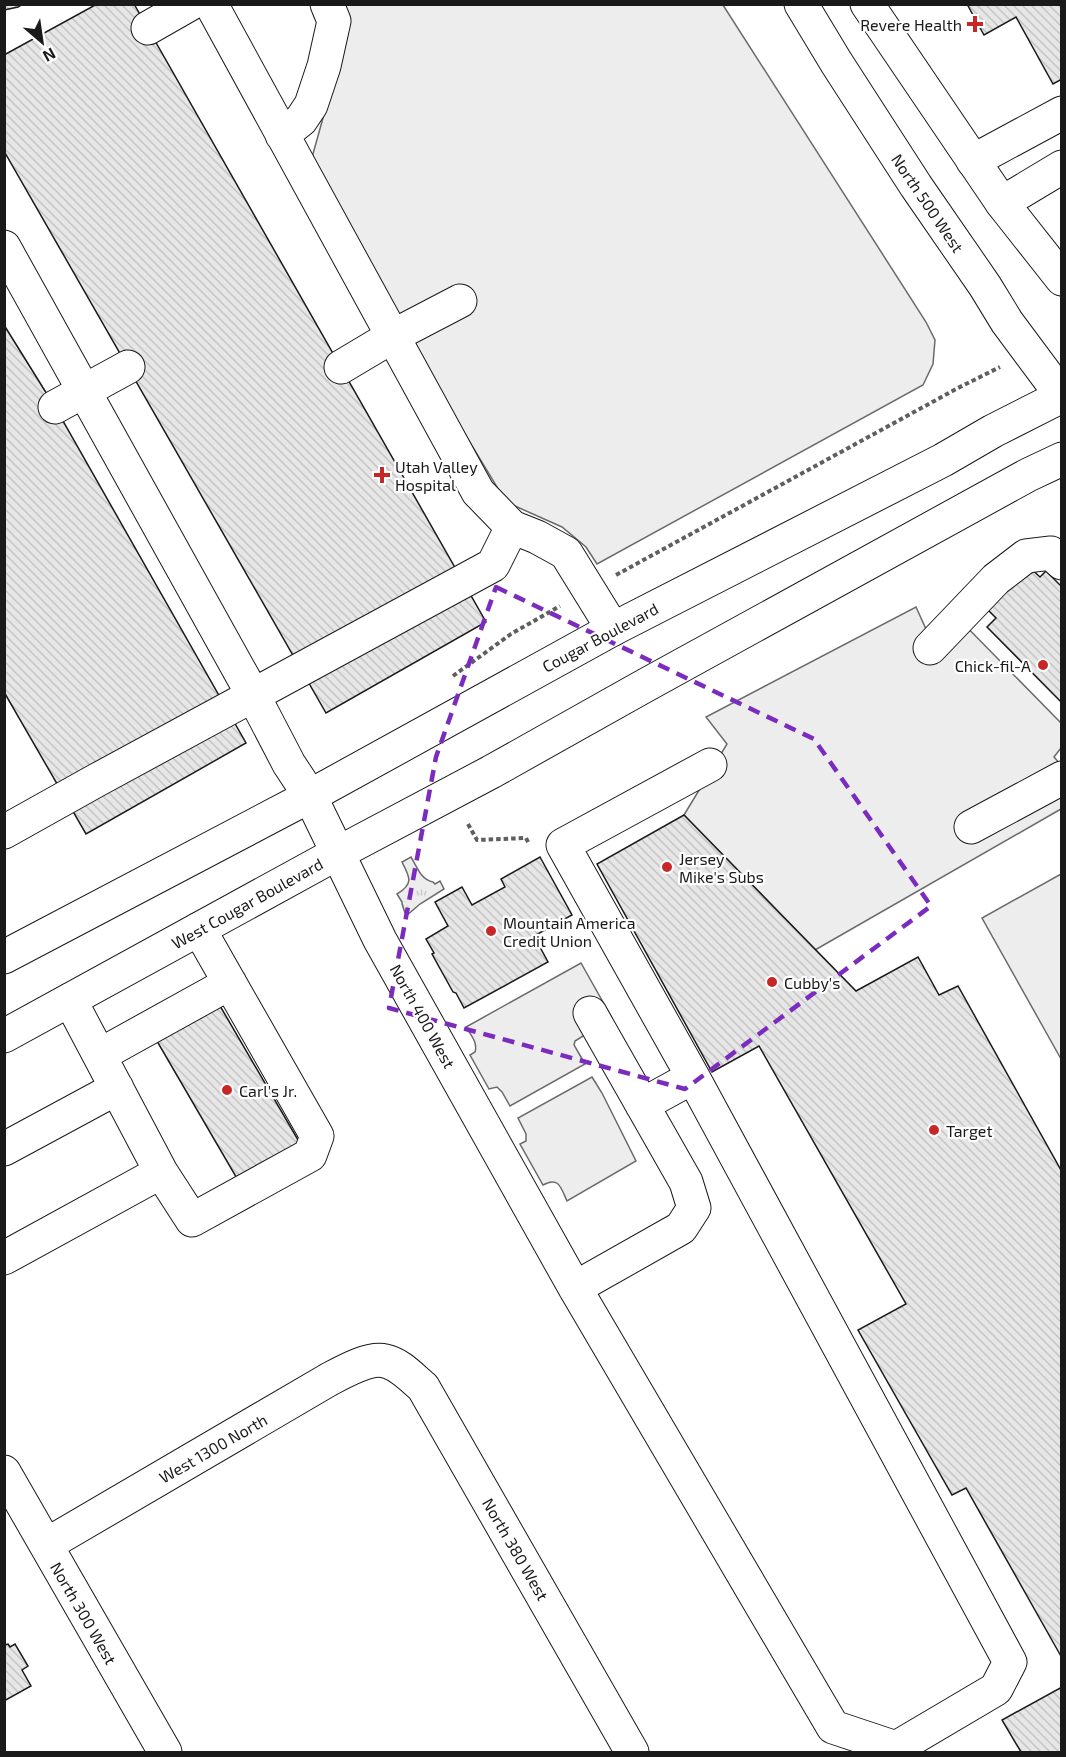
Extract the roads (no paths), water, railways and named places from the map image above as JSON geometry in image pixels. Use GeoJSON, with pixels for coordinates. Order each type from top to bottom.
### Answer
{"type":"FeatureCollection","features":[{"type":"Feature","properties":{"kind":"main road"},"geometry":{"type":"LineString","coordinates":[[148,28],[190,4]]}},
{"type":"Feature","properties":{"kind":"main road"},"geometry":{"type":"LineString","coordinates":[[211,4],[478,492],[512,527],[537,537],[566,553],[612,629]]}},
{"type":"Feature","properties":{"kind":"main road"},"geometry":{"type":"LineString","coordinates":[[282,135],[301,120],[311,105],[324,66],[334,21],[327,4]]}},
{"type":"Feature","properties":{"kind":"main road","name":"North 500 West"},"geometry":{"type":"LineString","coordinates":[[801,4],[897,157],[1007,322],[1062,396]]}},
{"type":"Feature","properties":{"kind":"main road"},"geometry":{"type":"LineString","coordinates":[[867,4],[1002,203],[1062,279]]}},
{"type":"Feature","properties":{"kind":"main road"},"geometry":{"type":"LineString","coordinates":[[973,161],[1062,113]]}},
{"type":"Feature","properties":{"kind":"main road"},"geometry":{"type":"LineString","coordinates":[[1002,203],[1062,167]]}},
{"type":"Feature","properties":{"kind":"main road","name":"North 400 West"},"geometry":{"type":"LineString","coordinates":[[4,247],[289,764],[310,796],[380,940],[512,1176],[575,1288],[833,1727],[898,1750]]}},
{"type":"Feature","properties":{"kind":"main road"},"geometry":{"type":"LineString","coordinates":[[341,367],[393,336],[460,302]]}},
{"type":"Feature","properties":{"kind":"main road"},"geometry":{"type":"LineString","coordinates":[[55,407],[128,367]]}},
{"type":"Feature","properties":{"kind":"main road","name":"Cougar Boulevard"},"geometry":{"type":"LineString","coordinates":[[4,957],[310,796],[612,629],[943,460],[993,430],[1062,396]]}},
{"type":"Feature","properties":{"kind":"main road","name":"West Cougar Boulevard"},"geometry":{"type":"LineString","coordinates":[[4,1036],[491,772],[1028,475],[1062,459]]}},
{"type":"Feature","properties":{"kind":"main road"},"geometry":{"type":"LineString","coordinates":[[4,832],[493,565],[512,527]]}},
{"type":"Feature","properties":{"kind":"main road"},"geometry":{"type":"LineString","coordinates":[[930,648],[996,579],[1026,555],[1051,553],[1062,563]]}},
{"type":"Feature","properties":{"kind":"main road"},"geometry":{"type":"LineString","coordinates":[[710,765],[563,845],[693,1077],[1010,1662],[996,1689],[898,1750]]}},
{"type":"Feature","properties":{"kind":"main road"},"geometry":{"type":"LineString","coordinates":[[971,827],[1062,778]]}},
{"type":"Feature","properties":{"kind":"main road"},"geometry":{"type":"LineString","coordinates":[[70,1000],[161,1172],[192,1220],[310,1155],[317,1136],[200,929]]}},
{"type":"Feature","properties":{"kind":"main road"},"geometry":{"type":"LineString","coordinates":[[100,1055],[230,983]]}},
{"type":"Feature","properties":{"kind":"main road"},"geometry":{"type":"LineString","coordinates":[[575,1288],[681,1228],[694,1208],[686,1182],[591,1013]]}},
{"type":"Feature","properties":{"kind":"main road"},"geometry":{"type":"LineString","coordinates":[[642,1105],[693,1077]]}},
{"type":"Feature","properties":{"kind":"main road"},"geometry":{"type":"LineString","coordinates":[[4,1149],[117,1088]]}},
{"type":"Feature","properties":{"kind":"main road"},"geometry":{"type":"LineString","coordinates":[[4,1258],[161,1172]]}},
{"type":"Feature","properties":{"kind":"main road","name":"West 1300 North"},"geometry":{"type":"LineString","coordinates":[[46,1545],[328,1380],[357,1365],[384,1360]]}},
{"type":"Feature","properties":{"kind":"main road","name":"North 380 West"},"geometry":{"type":"LineString","coordinates":[[384,1360],[403,1370],[423,1388],[632,1752]]}},
{"type":"Feature","properties":{"kind":"main road","name":"North 300 West"},"geometry":{"type":"LineString","coordinates":[[4,1472],[165,1752]]}},
{"type":"Feature","properties":{"kind":"place","name":"Revere Health"},"geometry":{"type":"Point","coordinates":[975,24]}},
{"type":"Feature","properties":{"kind":"place","name":"Utah Valley Hospital"},"geometry":{"type":"Point","coordinates":[382,475]}},
{"type":"Feature","properties":{"kind":"place","name":"Chick-fil-A"},"geometry":{"type":"Point","coordinates":[1043,665]}},
{"type":"Feature","properties":{"kind":"place","name":"Jersey Mike's Subs"},"geometry":{"type":"Point","coordinates":[667,867]}},
{"type":"Feature","properties":{"kind":"place","name":"Mountain America Credit Union"},"geometry":{"type":"Point","coordinates":[491,931]}},
{"type":"Feature","properties":{"kind":"place","name":"Cubby's"},"geometry":{"type":"Point","coordinates":[772,982]}},
{"type":"Feature","properties":{"kind":"place","name":"Carl's Jr."},"geometry":{"type":"Point","coordinates":[227,1090]}},
{"type":"Feature","properties":{"kind":"place","name":"Target"},"geometry":{"type":"Point","coordinates":[934,1130]}}]}
